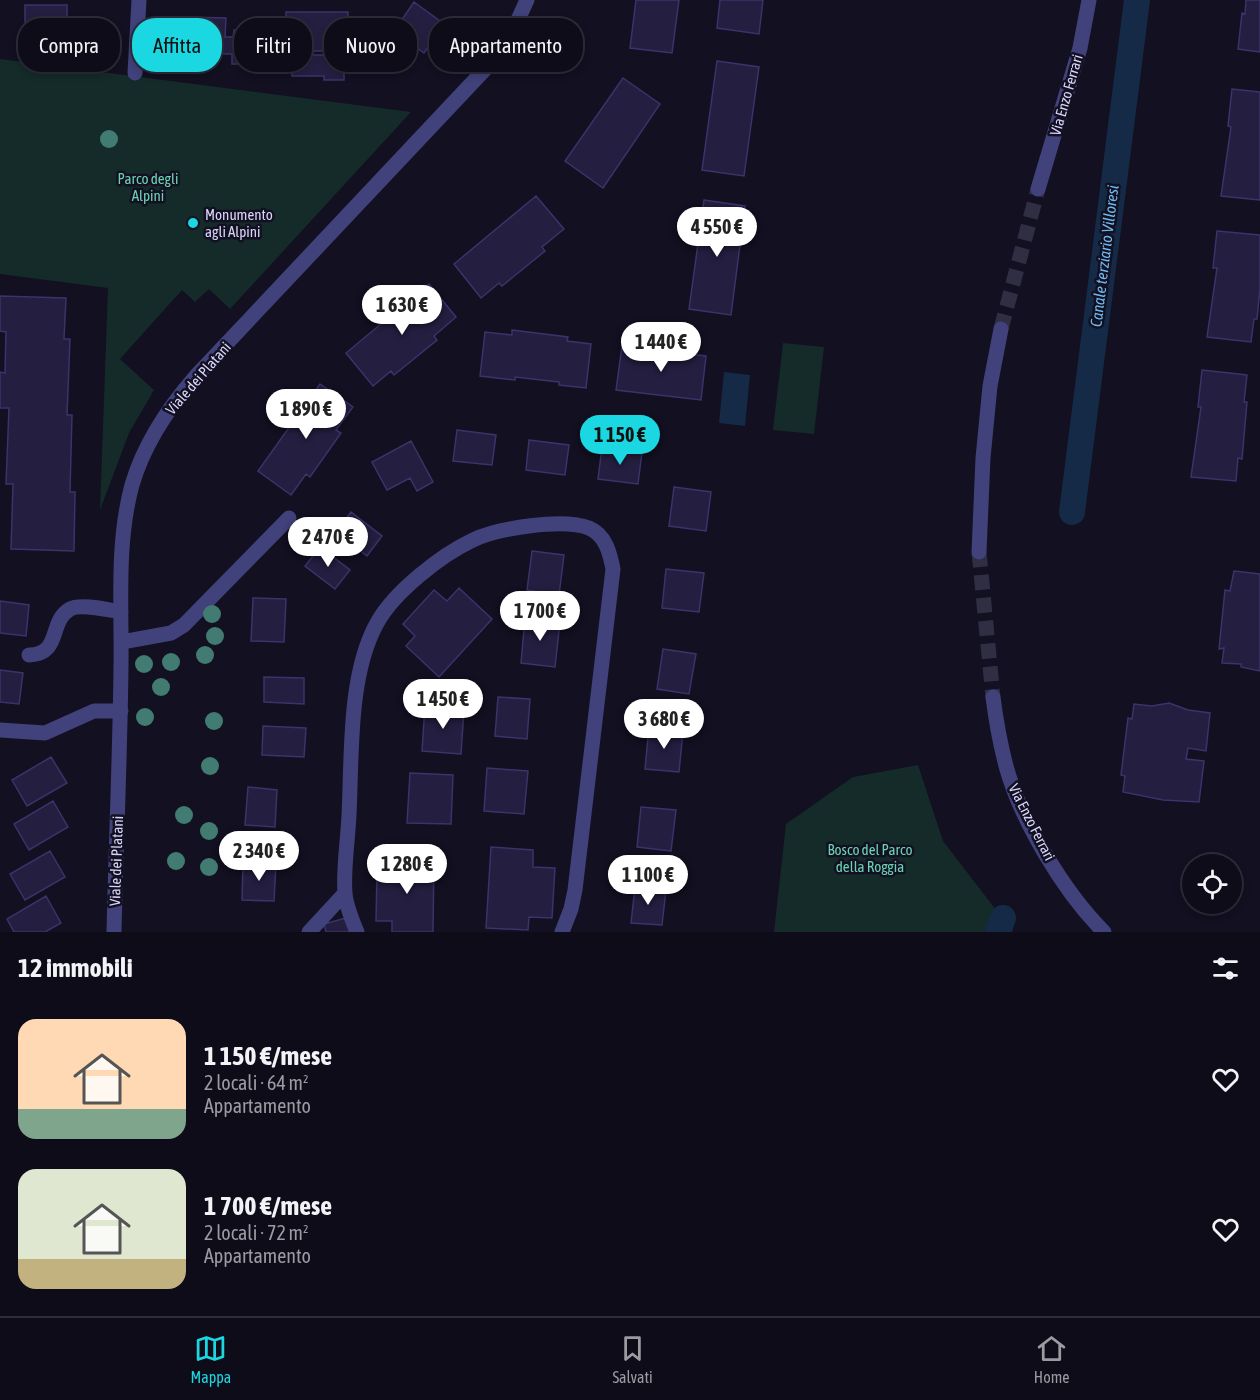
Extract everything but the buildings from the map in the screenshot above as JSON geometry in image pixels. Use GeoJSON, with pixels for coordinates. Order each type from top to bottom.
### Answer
{"type":"FeatureCollection","features":[{"type":"Feature","properties":{"kind":"street"},"geometry":{"type":"LineString","coordinates":[[135,73],[139,0]]}},
{"type":"Feature","properties":{"kind":"street","name":"Viale dei Platani"},"geometry":{"type":"LineString","coordinates":[[114,932],[121,711],[121,562],[127,511],[142,459],[162,420],[196,376],[489,65],[512,33],[527,0]]}},
{"type":"Feature","properties":{"kind":"street","name":"Via Enzo Ferrari"},"geometry":{"type":"LineString","coordinates":[[1038,189],[1080,48],[1089,0]]}},
{"type":"Feature","properties":{"kind":"street"},"geometry":{"type":"LineString","coordinates":[[979,552],[983,458],[990,386],[1000,329]]}},
{"type":"Feature","properties":{"kind":"street"},"geometry":{"type":"LineString","coordinates":[[122,642],[171,633],[184,625],[289,518]]}},
{"type":"Feature","properties":{"kind":"street"},"geometry":{"type":"LineString","coordinates":[[357,932],[345,893],[356,695],[363,652],[378,621],[404,588],[439,561],[473,540],[507,529],[538,525],[567,525],[590,528],[602,538],[610,551],[613,569],[575,890],[572,909],[562,932]]}},
{"type":"Feature","properties":{"kind":"street"},"geometry":{"type":"LineString","coordinates":[[29,655],[40,655],[46,651],[60,619],[71,608],[81,606],[122,612]]}},
{"type":"Feature","properties":{"kind":"street","name":"Via Enzo Ferrari"},"geometry":{"type":"LineString","coordinates":[[993,698],[1006,768],[1022,808],[1037,838],[1062,878],[1086,912],[1104,932]]}},
{"type":"Feature","properties":{"kind":"street"},"geometry":{"type":"LineString","coordinates":[[0,730],[45,733],[94,711],[121,711]]}},
{"type":"Feature","properties":{"kind":"street"},"geometry":{"type":"LineString","coordinates":[[309,932],[345,893]]}},
{"type":"Feature","properties":{"kind":"green space","name":"Parco degli Alpini"},"geometry":{"type":"Polygon","coordinates":[[[0,59],[18,61],[18,72],[101,72],[411,112],[230,309],[209,289],[195,302],[182,290],[120,359],[154,390],[129,433],[100,510],[108,288],[0,274],[0,59]]]}},
{"type":"Feature","properties":{"kind":"green space"},"geometry":{"type":"Polygon","coordinates":[[[783,343],[824,347],[814,434],[773,430],[783,343]]]}},
{"type":"Feature","properties":{"kind":"green space","name":"Bosco del Parco della Roggia"},"geometry":{"type":"Polygon","coordinates":[[[918,765],[943,841],[1013,932],[774,932],[786,824],[853,777],[918,765]]]}},
{"type":"Feature","properties":{"kind":"water"},"geometry":{"type":"Polygon","coordinates":[[[724,372],[750,375],[745,426],[719,423],[724,372]]]}},
{"type":"Feature","properties":{"kind":"waterway","name":"Canale terziario Villoresi"},"geometry":{"type":"LineString","coordinates":[[1072,512],[1137,0]]}},
{"type":"Feature","properties":{"kind":"waterway","name":"Canale terziario Villoresi"},"geometry":{"type":"LineString","coordinates":[[998,932],[1003,918]]}},
{"type":"Feature","properties":{"kind":"tunnel"},"geometry":{"type":"LineString","coordinates":[[1001,329],[1038,189]]}},
{"type":"Feature","properties":{"kind":"tunnel"},"geometry":{"type":"LineString","coordinates":[[979,552],[993,697]]}},
{"type":"Feature","properties":{"kind":"place","name":"Monumento agli Alpini"},"geometry":{"type":"Point","coordinates":[193,223]}}]}
